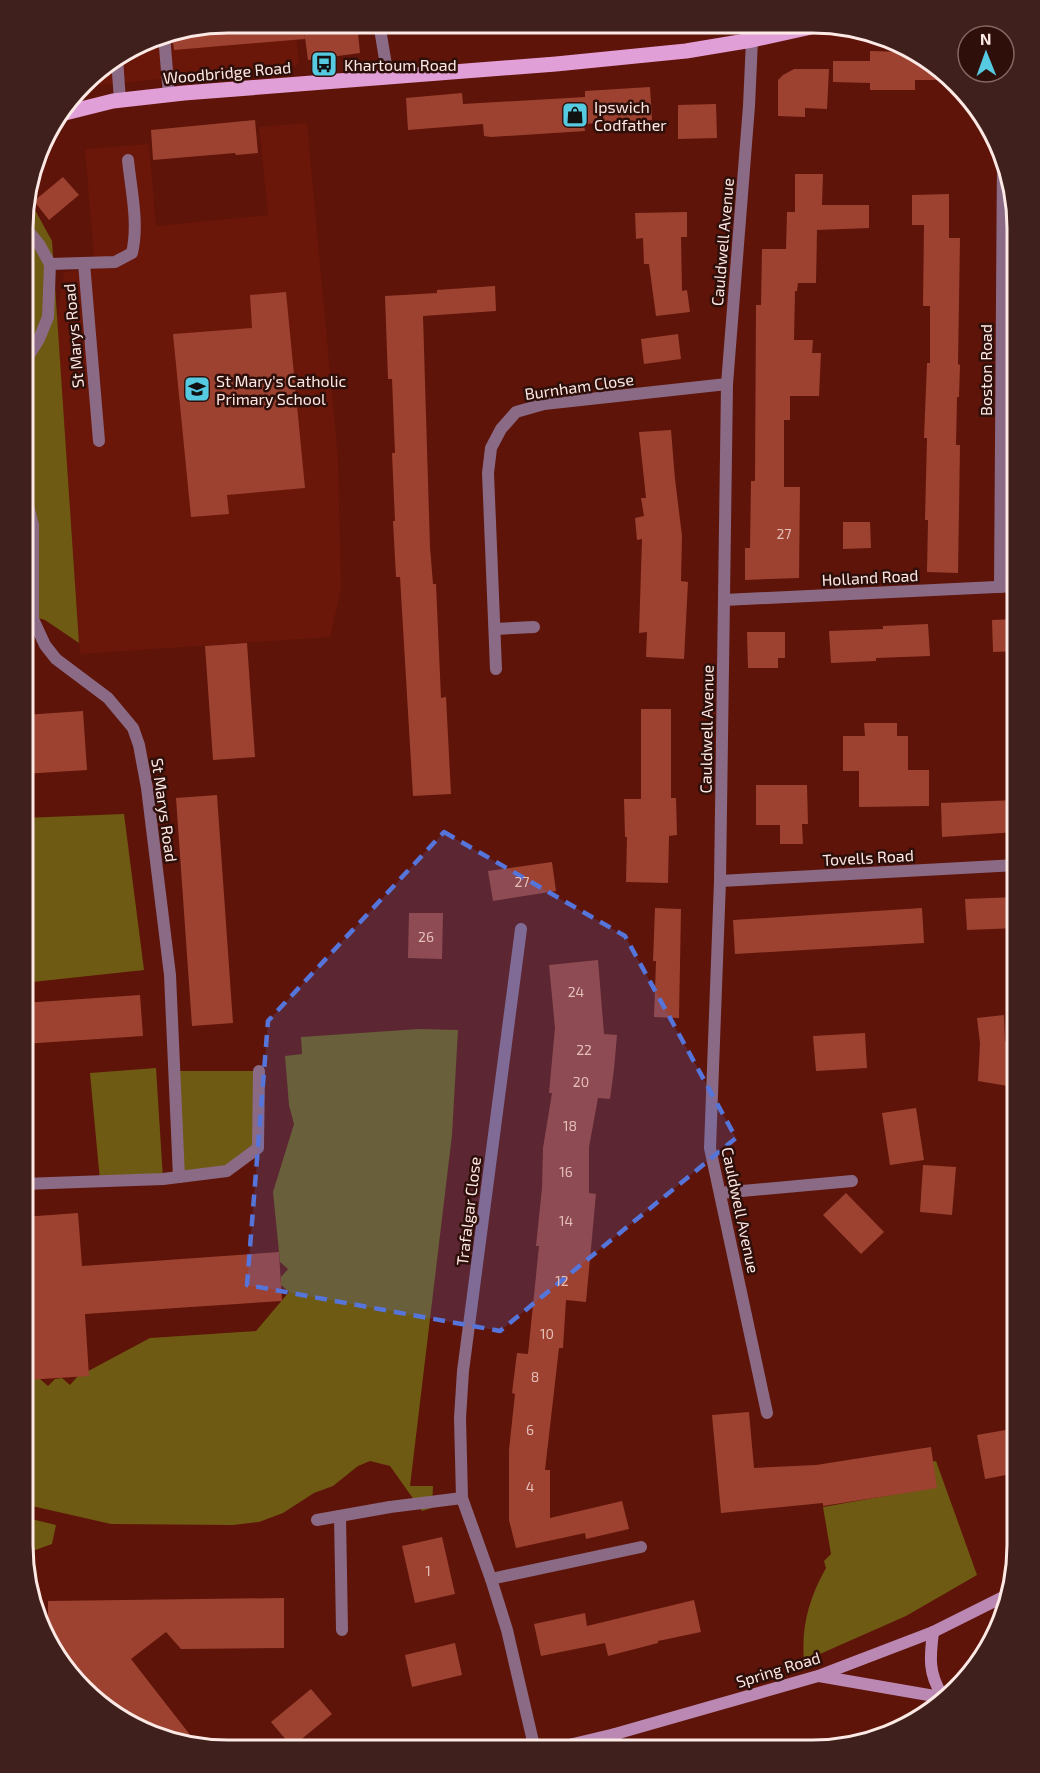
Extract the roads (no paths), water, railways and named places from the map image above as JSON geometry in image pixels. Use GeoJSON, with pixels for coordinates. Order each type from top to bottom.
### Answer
{"type":"FeatureCollection","features":[{"type":"Feature","properties":{"kind":"main road","name":"Woodbridge Road"},"geometry":{"type":"LineString","coordinates":[[73,111],[120,101],[169,95],[660,54],[784,33]]}},
{"type":"Feature","properties":{"kind":"street"},"geometry":{"type":"LineString","coordinates":[[381,33],[388,77]]}},
{"type":"Feature","properties":{"kind":"street","name":"Cauldwell Avenue"},"geometry":{"type":"LineString","coordinates":[[752,40],[727,384],[720,881],[710,1148],[767,1413]]}},
{"type":"Feature","properties":{"kind":"street"},"geometry":{"type":"LineString","coordinates":[[165,44],[169,95]]}},
{"type":"Feature","properties":{"kind":"street"},"geometry":{"type":"LineString","coordinates":[[118,68],[120,101]]}},
{"type":"Feature","properties":{"kind":"street","name":"St Marys Road"},"geometry":{"type":"LineString","coordinates":[[50,264],[115,262],[132,252],[135,239],[134,213],[128,160]]}},
{"type":"Feature","properties":{"kind":"street","name":"Boston Road"},"geometry":{"type":"LineString","coordinates":[[1000,587],[1003,189]]}},
{"type":"Feature","properties":{"kind":"street","name":"St Marys Road"},"geometry":{"type":"LineString","coordinates":[[33,237],[50,264],[48,317],[33,349]]}},
{"type":"Feature","properties":{"kind":"street","name":"St Marys Road"},"geometry":{"type":"LineString","coordinates":[[84,264],[99,441]]}},
{"type":"Feature","properties":{"kind":"street","name":"Burnham Close"},"geometry":{"type":"LineString","coordinates":[[496,669],[488,473],[491,448],[501,429],[516,412],[544,404],[727,384]]}},
{"type":"Feature","properties":{"kind":"street","name":"Holland Road"},"geometry":{"type":"LineString","coordinates":[[724,600],[1007,587]]}},
{"type":"Feature","properties":{"kind":"street","name":"St Marys Road"},"geometry":{"type":"LineString","coordinates":[[33,627],[56,659],[108,698],[133,728],[139,745],[147,788],[170,975],[179,1177]]}},
{"type":"Feature","properties":{"kind":"street"},"geometry":{"type":"LineString","coordinates":[[495,629],[534,627]]}},
{"type":"Feature","properties":{"kind":"street","name":"Tovells Road"},"geometry":{"type":"LineString","coordinates":[[720,881],[1007,866]]}},
{"type":"Feature","properties":{"kind":"street","name":"Trafalgar Close"},"geometry":{"type":"LineString","coordinates":[[521,929],[463,1371],[460,1418],[462,1498],[492,1579],[533,1740]]}},
{"type":"Feature","properties":{"kind":"street"},"geometry":{"type":"LineString","coordinates":[[33,1184],[138,1180],[227,1172],[258,1148],[259,1071]]}},
{"type":"Feature","properties":{"kind":"street"},"geometry":{"type":"LineString","coordinates":[[720,1193],[766,1187],[852,1181]]}},
{"type":"Feature","properties":{"kind":"street"},"geometry":{"type":"LineString","coordinates":[[317,1520],[390,1507],[462,1498]]}},
{"type":"Feature","properties":{"kind":"street"},"geometry":{"type":"LineString","coordinates":[[340,1516],[342,1630]]}},
{"type":"Feature","properties":{"kind":"street"},"geometry":{"type":"LineString","coordinates":[[492,1579],[641,1546]]}},
{"type":"Feature","properties":{"kind":"street","name":"Spring Road"},"geometry":{"type":"LineString","coordinates":[[590,1740],[818,1676],[933,1632],[999,1599]]}},
{"type":"Feature","properties":{"kind":"street"},"geometry":{"type":"LineString","coordinates":[[933,1632],[930,1657],[933,1681],[940,1693]]}},
{"type":"Feature","properties":{"kind":"street"},"geometry":{"type":"LineString","coordinates":[[818,1676],[937,1695]]}},
{"type":"Feature","properties":{"kind":"street"},"geometry":{"type":"LineString","coordinates":[[615,1734],[616,1740]]}},
{"type":"Feature","properties":{"kind":"place","name":"Khartoum Road"},"geometry":{"type":"Point","coordinates":[324,64]}},
{"type":"Feature","properties":{"kind":"place","name":"Ipswich Codfather"},"geometry":{"type":"Point","coordinates":[575,115]}},
{"type":"Feature","properties":{"kind":"place","name":"St Mary's Catholic Primary School"},"geometry":{"type":"Point","coordinates":[197,389]}}]}
